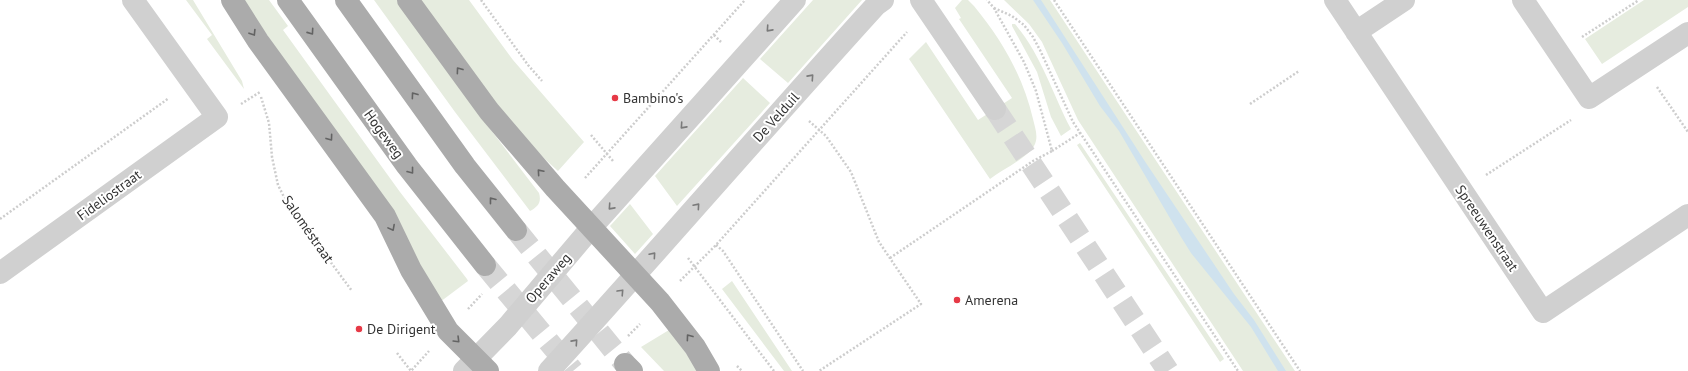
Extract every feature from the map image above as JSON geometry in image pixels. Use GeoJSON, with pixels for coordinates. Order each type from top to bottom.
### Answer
{"type":"FeatureCollection","features":[{"type":"Feature","properties":{"kind":"main road"},"geometry":{"type":"LineString","coordinates":[[232,0],[258,41],[385,216],[412,270],[448,331],[476,367]]}},
{"type":"Feature","properties":{"kind":"main road","name":"Hogeweg"},"geometry":{"type":"LineString","coordinates":[[288,0],[407,166],[485,265]]}},
{"type":"Feature","properties":{"kind":"main road"},"geometry":{"type":"LineString","coordinates":[[346,0],[465,166],[516,230]]}},
{"type":"Feature","properties":{"kind":"main road"},"geometry":{"type":"LineString","coordinates":[[408,0],[489,112],[554,188],[683,329],[695,346],[709,371]]}},
{"type":"Feature","properties":{"kind":"street"},"geometry":{"type":"LineString","coordinates":[[133,0],[192,81]]}},
{"type":"Feature","properties":{"kind":"street"},"geometry":{"type":"LineString","coordinates":[[631,185],[795,0]]}},
{"type":"Feature","properties":{"kind":"street","name":"De Velduil"},"geometry":{"type":"LineString","coordinates":[[671,235],[793,97],[876,5],[883,0]]}},
{"type":"Feature","properties":{"kind":"street","name":"Spreeuwenstraat"},"geometry":{"type":"LineString","coordinates":[[1335,0],[1543,312],[1688,215]]}},
{"type":"Feature","properties":{"kind":"street"},"geometry":{"type":"LineString","coordinates":[[1356,32],[1404,0]]}},
{"type":"Feature","properties":{"kind":"street"},"geometry":{"type":"LineString","coordinates":[[1523,0],[1589,98],[1688,33]]}},
{"type":"Feature","properties":{"kind":"street"},"geometry":{"type":"LineString","coordinates":[[924,4],[995,109]]}},
{"type":"Feature","properties":{"kind":"street","name":"Fideliostraat"},"geometry":{"type":"LineString","coordinates":[[0,273],[217,116],[192,81]]}},
{"type":"Feature","properties":{"kind":"street","name":"Operaweg"},"geometry":{"type":"LineString","coordinates":[[476,367],[565,258],[631,185]]}},
{"type":"Feature","properties":{"kind":"street"},"geometry":{"type":"LineString","coordinates":[[549,371],[636,276],[671,235]]}},
{"type":"Feature","properties":{"kind":"path"},"geometry":{"type":"LineString","coordinates":[[481,0],[528,65],[542,80]]}},
{"type":"Feature","properties":{"kind":"path"},"geometry":{"type":"LineString","coordinates":[[607,153],[745,0]]}},
{"type":"Feature","properties":{"kind":"path"},"geometry":{"type":"LineString","coordinates":[[987,0],[994,8],[1024,62],[1036,91],[1052,151]]}},
{"type":"Feature","properties":{"kind":"path"},"geometry":{"type":"LineString","coordinates":[[1054,0],[1300,371]]}},
{"type":"Feature","properties":{"kind":"path"},"geometry":{"type":"LineString","coordinates":[[1559,53],[1639,0]]}},
{"type":"Feature","properties":{"kind":"path"},"geometry":{"type":"LineString","coordinates":[[694,266],[716,245],[924,4]]}},
{"type":"Feature","properties":{"kind":"path"},"geometry":{"type":"LineString","coordinates":[[994,8],[1012,16],[1024,25],[1040,50],[1067,111],[1080,133],[1238,371]]}},
{"type":"Feature","properties":{"kind":"path"},"geometry":{"type":"LineString","coordinates":[[1642,63],[1688,132]]}},
{"type":"Feature","properties":{"kind":"path"},"geometry":{"type":"LineString","coordinates":[[1250,104],[1299,70]]}},
{"type":"Feature","properties":{"kind":"path"},"geometry":{"type":"LineString","coordinates":[[0,219],[192,81]]}},
{"type":"Feature","properties":{"kind":"path","name":"Saloméstraat"},"geometry":{"type":"LineString","coordinates":[[260,92],[269,123],[272,157],[278,185],[287,203],[352,291]]}},
{"type":"Feature","properties":{"kind":"path"},"geometry":{"type":"LineString","coordinates":[[1463,191],[1583,112],[1589,98]]}},
{"type":"Feature","properties":{"kind":"path"},"geometry":{"type":"LineString","coordinates":[[890,258],[1033,161],[1080,133]]}},
{"type":"Feature","properties":{"kind":"path"},"geometry":{"type":"LineString","coordinates":[[591,135],[607,153],[631,185]]}},
{"type":"Feature","properties":{"kind":"path"},"geometry":{"type":"LineString","coordinates":[[819,371],[921,304],[879,242],[868,211]]}},
{"type":"Feature","properties":{"kind":"path"},"geometry":{"type":"LineString","coordinates":[[671,235],[774,371]]}},
{"type":"Feature","properties":{"kind":"path"},"geometry":{"type":"LineString","coordinates":[[716,245],[723,251],[802,371]]}},
{"type":"Feature","properties":{"kind":"path"},"geometry":{"type":"LineString","coordinates":[[397,353],[411,371]]}},
{"type":"Feature","properties":{"kind":"shaded area"},"geometry":{"type":"Polygon","coordinates":[[[186,0],[193,0],[242,81],[244,89],[207,39],[212,35],[186,0]]]}},
{"type":"Feature","properties":{"kind":"shaded area"},"geometry":{"type":"Polygon","coordinates":[[[243,0],[269,0],[288,26],[283,30],[400,192],[467,279],[468,281],[440,302],[347,151],[243,0]]]}},
{"type":"Feature","properties":{"kind":"shaded area"},"geometry":{"type":"Polygon","coordinates":[[[374,0],[397,0],[481,117],[539,193],[540,199],[535,208],[530,211],[455,112],[374,0]]]}},
{"type":"Feature","properties":{"kind":"shaded area"},"geometry":{"type":"Polygon","coordinates":[[[419,0],[469,0],[513,60],[584,142],[558,171],[519,132],[501,111],[467,67],[419,0]]]}},
{"type":"Feature","properties":{"kind":"shaded area"},"geometry":{"type":"Polygon","coordinates":[[[813,0],[862,0],[788,83],[760,59],[813,0]]]}},
{"type":"Feature","properties":{"kind":"shaded area"},"geometry":{"type":"Polygon","coordinates":[[[962,0],[968,0],[974,6],[994,32],[1010,59],[1024,88],[1036,132],[1035,143],[1031,150],[990,179],[909,59],[926,42],[978,120],[1012,98],[959,19],[961,18],[955,8],[962,0]]]}},
{"type":"Feature","properties":{"kind":"shaded area"},"geometry":{"type":"Polygon","coordinates":[[[1004,0],[1050,0],[1295,371],[1243,371],[1078,120],[1042,42],[1029,24],[1004,0]]]}},
{"type":"Feature","properties":{"kind":"shaded area"},"geometry":{"type":"Polygon","coordinates":[[[1644,0],[1688,0],[1688,7],[1602,64],[1585,39],[1644,0]]]}},
{"type":"Feature","properties":{"kind":"shaded area"},"geometry":{"type":"Polygon","coordinates":[[[1012,24],[1015,24],[1024,36],[1040,62],[1071,129],[1061,136],[1051,117],[1037,72],[1012,24]]]}},
{"type":"Feature","properties":{"kind":"shaded area"},"geometry":{"type":"Polygon","coordinates":[[[743,78],[770,103],[677,206],[655,176],[743,78]]]}},
{"type":"Feature","properties":{"kind":"shaded area"},"geometry":{"type":"Polygon","coordinates":[[[1080,143],[1223,357],[1224,359],[1220,362],[1077,145],[1080,143]]]}},
{"type":"Feature","properties":{"kind":"shaded area"},"geometry":{"type":"Polygon","coordinates":[[[630,204],[653,234],[635,254],[610,226],[630,204]]]}},
{"type":"Feature","properties":{"kind":"shaded area"},"geometry":{"type":"Polygon","coordinates":[[[732,281],[792,371],[784,371],[722,289],[732,281]]]}},
{"type":"Feature","properties":{"kind":"shaded area"},"geometry":{"type":"Polygon","coordinates":[[[669,330],[699,371],[664,371],[641,347],[669,330]]]}},
{"type":"Feature","properties":{"kind":"water"},"geometry":{"type":"Polygon","coordinates":[[[1033,0],[1041,0],[1146,163],[1234,294],[1254,320],[1286,371],[1278,371],[1251,327],[1191,253],[1119,131],[1100,106],[1062,43],[1033,0]]]}},
{"type":"Feature","properties":{"kind":"tunnel"},"geometry":{"type":"LineString","coordinates":[[995,109],[1168,371]]}},
{"type":"Feature","properties":{"kind":"tunnel"},"geometry":{"type":"LineString","coordinates":[[516,230],[625,364]]}},
{"type":"Feature","properties":{"kind":"tunnel"},"geometry":{"type":"LineString","coordinates":[[485,265],[573,371]]}},
{"type":"Feature","properties":{"kind":"place","name":"Bambino's"},"geometry":{"type":"Point","coordinates":[615,98]}},
{"type":"Feature","properties":{"kind":"place","name":"Amerena"},"geometry":{"type":"Point","coordinates":[957,300]}},
{"type":"Feature","properties":{"kind":"place","name":"De Dirigent"},"geometry":{"type":"Point","coordinates":[359,329]}}]}
